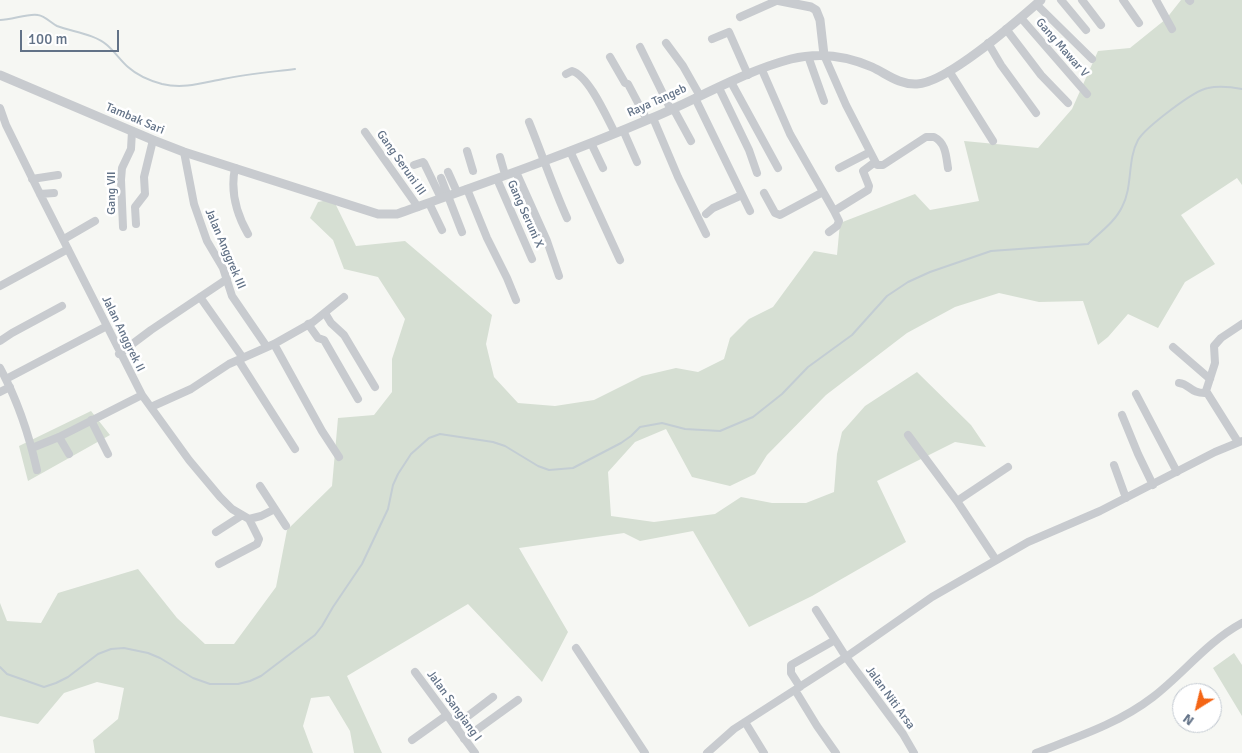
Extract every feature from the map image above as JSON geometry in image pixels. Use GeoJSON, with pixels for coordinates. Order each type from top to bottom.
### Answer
{"type":"FeatureCollection","features":[{"type":"Feature","properties":{"kind":"street"},"geometry":{"type":"LineString","coordinates":[[1061,0],[1086,30]]}},
{"type":"Feature","properties":{"kind":"street"},"geometry":{"type":"LineString","coordinates":[[1082,0],[1101,25]]}},
{"type":"Feature","properties":{"kind":"street"},"geometry":{"type":"LineString","coordinates":[[1123,0],[1139,23]]}},
{"type":"Feature","properties":{"kind":"street"},"geometry":{"type":"LineString","coordinates":[[1156,0],[1172,30]]}},
{"type":"Feature","properties":{"kind":"street"},"geometry":{"type":"LineString","coordinates":[[740,17],[776,1],[811,7],[816,10],[820,20],[824,55],[846,105],[863,135],[875,162],[878,165],[883,165],[926,137],[934,137],[942,142],[948,168]]}},
{"type":"Feature","properties":{"kind":"street"},"geometry":{"type":"LineString","coordinates":[[1039,2],[1092,59]]}},
{"type":"Feature","properties":{"kind":"street","name":"Raya Tangeb"},"geometry":{"type":"LineString","coordinates":[[264,177],[378,214],[397,214],[497,179],[591,143],[748,75],[792,59],[824,55],[849,58],[872,67],[896,80],[915,84],[928,82],[949,71],[988,43],[1039,2]]}},
{"type":"Feature","properties":{"kind":"street","name":"Gang Mawar V"},"geometry":{"type":"LineString","coordinates":[[1021,18],[1087,94]]}},
{"type":"Feature","properties":{"kind":"street"},"geometry":{"type":"LineString","coordinates":[[1006,29],[1041,75],[1068,103]]}},
{"type":"Feature","properties":{"kind":"street"},"geometry":{"type":"LineString","coordinates":[[712,39],[729,32],[748,75]]}},
{"type":"Feature","properties":{"kind":"street"},"geometry":{"type":"LineString","coordinates":[[666,43],[683,66],[750,211]]}},
{"type":"Feature","properties":{"kind":"street"},"geometry":{"type":"LineString","coordinates":[[988,43],[1001,65],[1036,113]]}},
{"type":"Feature","properties":{"kind":"street"},"geometry":{"type":"LineString","coordinates":[[640,47],[691,141]]}},
{"type":"Feature","properties":{"kind":"street"},"geometry":{"type":"LineString","coordinates":[[610,56],[625,83],[628,84],[650,119],[706,234]]}},
{"type":"Feature","properties":{"kind":"street"},"geometry":{"type":"LineString","coordinates":[[808,56],[824,101]]}},
{"type":"Feature","properties":{"kind":"street"},"geometry":{"type":"LineString","coordinates":[[762,70],[790,134],[839,221],[837,226],[829,232]]}},
{"type":"Feature","properties":{"kind":"street"},"geometry":{"type":"LineString","coordinates":[[566,74],[572,71],[579,74],[596,97],[637,162]]}},
{"type":"Feature","properties":{"kind":"street"},"geometry":{"type":"LineString","coordinates":[[949,71],[993,141]]}},
{"type":"Feature","properties":{"kind":"street","name":"Tambak Sari"},"geometry":{"type":"LineString","coordinates":[[0,75],[184,152],[264,177]]}},
{"type":"Feature","properties":{"kind":"street"},"geometry":{"type":"LineString","coordinates":[[732,82],[778,168]]}},
{"type":"Feature","properties":{"kind":"street"},"geometry":{"type":"LineString","coordinates":[[719,88],[758,173]]}},
{"type":"Feature","properties":{"kind":"street","name":"Jalan Anggrek II"},"geometry":{"type":"LineString","coordinates":[[0,108],[6,125],[32,179],[142,395],[190,460],[220,496],[232,510],[245,517]]}},
{"type":"Feature","properties":{"kind":"street"},"geometry":{"type":"LineString","coordinates":[[529,122],[545,161],[553,188],[567,218]]}},
{"type":"Feature","properties":{"kind":"street","name":"Gang VII"},"geometry":{"type":"LineString","coordinates":[[123,227],[122,168],[130,149],[132,131]]}},
{"type":"Feature","properties":{"kind":"street","name":"Gang Seruni III"},"geometry":{"type":"LineString","coordinates":[[366,132],[418,207]]}},
{"type":"Feature","properties":{"kind":"street"},"geometry":{"type":"LineString","coordinates":[[136,224],[135,207],[145,194],[144,177],[153,140]]}},
{"type":"Feature","properties":{"kind":"street"},"geometry":{"type":"LineString","coordinates":[[591,143],[603,168]]}},
{"type":"Feature","properties":{"kind":"street"},"geometry":{"type":"LineString","coordinates":[[467,151],[473,171]]}},
{"type":"Feature","properties":{"kind":"street"},"geometry":{"type":"LineString","coordinates":[[570,151],[620,260]]}},
{"type":"Feature","properties":{"kind":"street","name":"Jalan Anggrek III"},"geometry":{"type":"LineString","coordinates":[[184,152],[194,204],[201,226],[227,279],[232,296],[270,345],[339,457]]}},
{"type":"Feature","properties":{"kind":"street"},"geometry":{"type":"LineString","coordinates":[[839,168],[870,152]]}},
{"type":"Feature","properties":{"kind":"street"},"geometry":{"type":"LineString","coordinates":[[500,157],[504,171]]}},
{"type":"Feature","properties":{"kind":"street"},"geometry":{"type":"LineString","coordinates":[[414,165],[423,162],[449,195]]}},
{"type":"Feature","properties":{"kind":"street"},"geometry":{"type":"LineString","coordinates":[[834,211],[868,190],[869,186],[863,171],[875,162]]}},
{"type":"Feature","properties":{"kind":"street"},"geometry":{"type":"LineString","coordinates":[[235,168],[233,180],[234,194],[239,215],[248,234]]}},
{"type":"Feature","properties":{"kind":"street"},"geometry":{"type":"LineString","coordinates":[[448,172],[449,195]]}},
{"type":"Feature","properties":{"kind":"street"},"geometry":{"type":"LineString","coordinates":[[516,172],[547,241],[558,276]]}},
{"type":"Feature","properties":{"kind":"street"},"geometry":{"type":"LineString","coordinates":[[32,179],[58,175]]}},
{"type":"Feature","properties":{"kind":"street"},"geometry":{"type":"LineString","coordinates":[[441,178],[462,232]]}},
{"type":"Feature","properties":{"kind":"street","name":"Gang Seruni X"},"geometry":{"type":"LineString","coordinates":[[497,179],[532,259]]}},
{"type":"Feature","properties":{"kind":"street"},"geometry":{"type":"LineString","coordinates":[[466,189],[516,300]]}},
{"type":"Feature","properties":{"kind":"street"},"geometry":{"type":"LineString","coordinates":[[764,192],[775,213],[780,215],[823,192]]}},
{"type":"Feature","properties":{"kind":"street"},"geometry":{"type":"LineString","coordinates":[[40,194],[54,193]]}},
{"type":"Feature","properties":{"kind":"street"},"geometry":{"type":"LineString","coordinates":[[706,214],[716,206],[742,195]]}},
{"type":"Feature","properties":{"kind":"street"},"geometry":{"type":"LineString","coordinates":[[429,203],[442,230]]}},
{"type":"Feature","properties":{"kind":"street"},"geometry":{"type":"LineString","coordinates":[[64,239],[95,221]]}},
{"type":"Feature","properties":{"kind":"street"},"geometry":{"type":"LineString","coordinates":[[0,286],[68,249]]}},
{"type":"Feature","properties":{"kind":"street"},"geometry":{"type":"LineString","coordinates":[[120,354],[227,279]]}},
{"type":"Feature","properties":{"kind":"street"},"geometry":{"type":"LineString","coordinates":[[200,297],[241,360],[295,450]]}},
{"type":"Feature","properties":{"kind":"street"},"geometry":{"type":"LineString","coordinates":[[152,407],[191,389],[229,364],[241,360],[308,324],[344,297]]}},
{"type":"Feature","properties":{"kind":"street"},"geometry":{"type":"LineString","coordinates":[[0,341],[62,306]]}},
{"type":"Feature","properties":{"kind":"street"},"geometry":{"type":"LineString","coordinates":[[325,313],[331,323],[344,335],[375,387]]}},
{"type":"Feature","properties":{"kind":"street"},"geometry":{"type":"LineString","coordinates":[[308,324],[318,338],[324,340],[358,399]]}},
{"type":"Feature","properties":{"kind":"street"},"geometry":{"type":"LineString","coordinates":[[707,753],[734,728],[846,657],[932,597],[1028,542],[1126,498],[1215,452],[1240,442],[1207,393],[1215,363],[1213,349],[1215,344],[1242,324]]}},
{"type":"Feature","properties":{"kind":"street"},"geometry":{"type":"LineString","coordinates":[[0,392],[8,383],[107,326]]}},
{"type":"Feature","properties":{"kind":"street"},"geometry":{"type":"LineString","coordinates":[[1173,347],[1210,379]]}},
{"type":"Feature","properties":{"kind":"street"},"geometry":{"type":"LineString","coordinates":[[0,368],[8,383],[32,448],[37,470]]}},
{"type":"Feature","properties":{"kind":"street"},"geometry":{"type":"LineString","coordinates":[[1179,383],[1185,384],[1196,393],[1207,393]]}},
{"type":"Feature","properties":{"kind":"street"},"geometry":{"type":"LineString","coordinates":[[1136,394],[1176,472]]}},
{"type":"Feature","properties":{"kind":"street"},"geometry":{"type":"LineString","coordinates":[[32,448],[59,437],[142,395]]}},
{"type":"Feature","properties":{"kind":"street"},"geometry":{"type":"LineString","coordinates":[[1122,415],[1153,485]]}},
{"type":"Feature","properties":{"kind":"street"},"geometry":{"type":"LineString","coordinates":[[91,420],[108,454]]}},
{"type":"Feature","properties":{"kind":"street"},"geometry":{"type":"LineString","coordinates":[[908,435],[957,501],[996,560]]}},
{"type":"Feature","properties":{"kind":"street"},"geometry":{"type":"LineString","coordinates":[[59,437],[68,454]]}},
{"type":"Feature","properties":{"kind":"street"},"geometry":{"type":"LineString","coordinates":[[1114,465],[1126,498]]}},
{"type":"Feature","properties":{"kind":"street"},"geometry":{"type":"LineString","coordinates":[[957,501],[1008,467]]}},
{"type":"Feature","properties":{"kind":"street"},"geometry":{"type":"LineString","coordinates":[[260,486],[286,526]]}},
{"type":"Feature","properties":{"kind":"street"},"geometry":{"type":"LineString","coordinates":[[216,532],[245,517],[261,516],[275,509]]}},
{"type":"Feature","properties":{"kind":"street"},"geometry":{"type":"LineString","coordinates":[[219,564],[235,554],[253,547],[259,541],[245,517]]}},
{"type":"Feature","properties":{"kind":"street","name":"Jalan Niti Arsa"},"geometry":{"type":"LineString","coordinates":[[816,610],[846,657],[903,734],[914,753]]}},
{"type":"Feature","properties":{"kind":"street"},"geometry":{"type":"LineString","coordinates":[[1036,753],[1103,728],[1127,715],[1155,695],[1210,644],[1242,623]]}},
{"type":"Feature","properties":{"kind":"street"},"geometry":{"type":"LineString","coordinates":[[835,640],[791,665],[791,673],[817,726],[836,753]]}},
{"type":"Feature","properties":{"kind":"street"},"geometry":{"type":"LineString","coordinates":[[576,648],[645,753]]}},
{"type":"Feature","properties":{"kind":"street","name":"Jalan Sangiang I"},"geometry":{"type":"LineString","coordinates":[[415,672],[474,753]]}},
{"type":"Feature","properties":{"kind":"street"},"geometry":{"type":"LineString","coordinates":[[455,726],[493,697]]}},
{"type":"Feature","properties":{"kind":"street"},"geometry":{"type":"LineString","coordinates":[[464,739],[518,700]]}},
{"type":"Feature","properties":{"kind":"street"},"geometry":{"type":"LineString","coordinates":[[412,740],[447,716]]}},
{"type":"Feature","properties":{"kind":"street"},"geometry":{"type":"LineString","coordinates":[[745,722],[764,753]]}},
{"type":"Feature","properties":{"kind":"shaded area"},"geometry":{"type":"Polygon","coordinates":[[[1181,0],[1242,0],[1242,185],[1237,178],[1181,215],[1215,264],[1185,282],[1158,328],[1128,314],[1108,337],[1098,345],[1083,301],[1039,302],[999,293],[955,307],[907,333],[826,395],[767,455],[755,474],[730,486],[692,477],[666,429],[635,442],[608,472],[611,516],[654,522],[715,514],[741,497],[772,503],[806,503],[834,492],[837,454],[842,432],[865,406],[917,372],[971,425],[986,447],[955,442],[877,481],[906,542],[812,596],[749,627],[693,531],[640,541],[624,533],[519,548],[568,632],[542,682],[468,604],[347,676],[382,753],[354,753],[350,731],[329,696],[311,698],[303,726],[313,753],[95,753],[93,740],[118,719],[124,688],[97,682],[64,693],[38,724],[0,716],[0,603],[7,621],[41,623],[58,593],[138,569],[177,618],[205,644],[234,644],[276,587],[287,530],[332,486],[338,418],[374,415],[392,392],[392,359],[405,319],[378,277],[344,269],[333,240],[310,218],[318,202],[333,199],[356,246],[405,241],[492,315],[486,344],[494,377],[518,403],[555,406],[594,400],[642,376],[676,368],[698,372],[724,359],[730,338],[749,319],[773,307],[814,251],[837,255],[840,223],[915,194],[930,210],[979,201],[964,141],[1038,148],[1072,109],[1098,51],[1130,48],[1166,19],[1181,0]]]}},
{"type":"Feature","properties":{"kind":"shaded area"},"geometry":{"type":"Polygon","coordinates":[[[91,411],[110,435],[28,481],[19,446],[91,411]]]}},
{"type":"Feature","properties":{"kind":"shaded area"},"geometry":{"type":"Polygon","coordinates":[[[1234,653],[1242,665],[1242,716],[1213,668],[1234,653]]]}},
{"type":"Feature","properties":{"kind":"waterway"},"geometry":{"type":"LineString","coordinates":[[0,20],[30,15],[41,16],[57,26],[102,41],[125,65],[136,73],[162,84],[193,85],[295,69]]}},
{"type":"Feature","properties":{"kind":"waterway"},"geometry":{"type":"LineString","coordinates":[[0,667],[7,674],[44,687],[68,677],[98,654],[111,649],[124,648],[148,653],[160,658],[193,678],[210,684],[238,684],[261,676],[315,635],[322,626],[362,564],[388,509],[393,485],[398,474],[411,454],[429,438],[440,434],[493,442],[505,446],[538,466],[549,470],[573,468],[621,443],[640,427],[662,423],[685,429],[720,431],[753,417],[782,394],[808,367],[852,335],[887,296],[908,282],[930,272],[991,251],[1088,244],[1111,222],[1122,207],[1128,191],[1132,156],[1142,134],[1170,110],[1201,90],[1216,87],[1242,89]]}}]}
